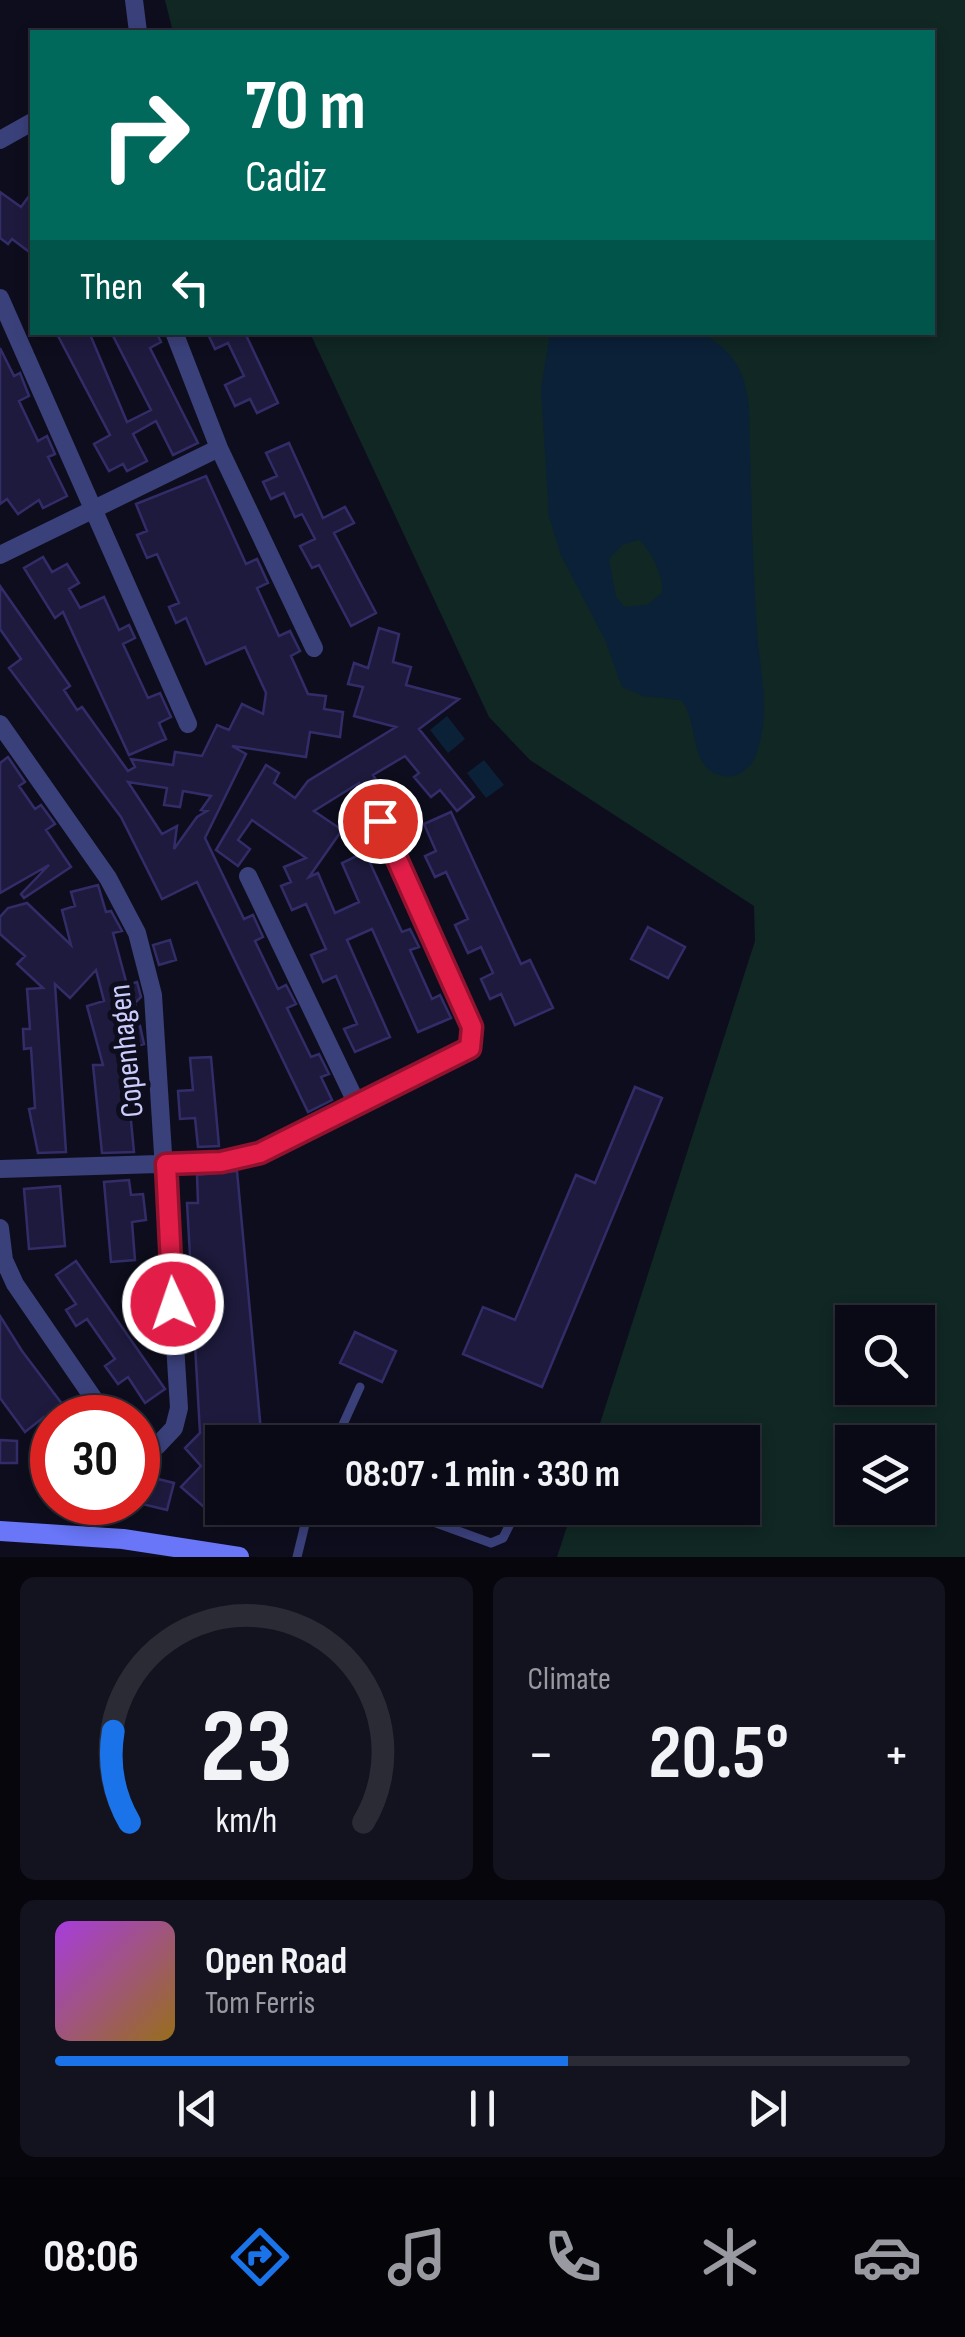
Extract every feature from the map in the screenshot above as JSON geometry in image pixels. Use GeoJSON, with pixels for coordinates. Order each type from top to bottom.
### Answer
{"type":"FeatureCollection","features":[{"type":"Feature","properties":{"kind":"main road"},"geometry":{"type":"LineString","coordinates":[[0,1531],[123,1539],[239,1557]]}},
{"type":"Feature","properties":{"kind":"street"},"geometry":{"type":"LineString","coordinates":[[134,0],[138,30]]}},
{"type":"Feature","properties":{"kind":"street"},"geometry":{"type":"LineString","coordinates":[[0,140],[30,123]]}},
{"type":"Feature","properties":{"kind":"street"},"geometry":{"type":"LineString","coordinates":[[0,298],[188,724]]}},
{"type":"Feature","properties":{"kind":"street"},"geometry":{"type":"LineString","coordinates":[[175,335],[219,448],[314,648]]}},
{"type":"Feature","properties":{"kind":"street"},"geometry":{"type":"LineString","coordinates":[[0,554],[219,448]]}},
{"type":"Feature","properties":{"kind":"street","name":"Copenhagen"},"geometry":{"type":"LineString","coordinates":[[0,724],[108,878],[137,932],[153,995],[179,1408],[160,1444]]}},
{"type":"Feature","properties":{"kind":"street"},"geometry":{"type":"LineString","coordinates":[[0,1169],[221,1162],[260,1153],[470,1048],[474,1038],[380,821]]}},
{"type":"Feature","properties":{"kind":"street"},"geometry":{"type":"LineString","coordinates":[[248,876],[357,1104]]}},
{"type":"Feature","properties":{"kind":"street"},"geometry":{"type":"LineString","coordinates":[[0,1228],[4,1260],[15,1284],[91,1395]]}},
{"type":"Feature","properties":{"kind":"lane"},"geometry":{"type":"LineString","coordinates":[[343,1425],[360,1387]]}},
{"type":"Feature","properties":{"kind":"lane"},"geometry":{"type":"LineString","coordinates":[[297,1557],[305,1525]]}},
{"type":"Feature","properties":{"kind":"lane"},"geometry":{"type":"LineString","coordinates":[[442,1525],[491,1543],[503,1538],[510,1525]]}},
{"type":"Feature","properties":{"kind":"green space"},"geometry":{"type":"Polygon","coordinates":[[[165,0],[965,0],[965,1557],[557,1557],[567,1525],[760,1525],[760,1425],[599,1425],[755,941],[754,906],[530,760],[489,717],[311,335],[935,335],[935,30],[172,30],[165,0]]]}},
{"type":"Feature","properties":{"kind":"water"},"geometry":{"type":"Polygon","coordinates":[[[550,335],[704,335],[729,355],[741,372],[749,409],[755,603],[764,707],[757,752],[752,763],[739,774],[723,776],[704,764],[681,700],[643,696],[622,687],[606,642],[561,555],[549,517],[541,389],[550,335]],[[638,540],[622,545],[609,559],[616,597],[625,607],[647,605],[662,593],[652,556],[638,540]]]}},
{"type":"Feature","properties":{"kind":"water"},"geometry":{"type":"Polygon","coordinates":[[[447,716],[465,739],[448,753],[430,730],[447,716]]]}},
{"type":"Feature","properties":{"kind":"water"},"geometry":{"type":"Polygon","coordinates":[[[484,760],[504,785],[486,798],[467,773],[484,760]]]}},
{"type":"Feature","properties":{"kind":"building"},"geometry":{"type":"Polygon","coordinates":[[[0,192],[21,207],[30,195],[30,252],[12,239],[8,244],[0,238],[0,192]]]}},
{"type":"Feature","properties":{"kind":"building"},"geometry":{"type":"Polygon","coordinates":[[[58,335],[90,335],[127,422],[151,410],[113,335],[158,335],[161,342],[150,348],[198,443],[173,455],[156,421],[133,434],[147,461],[127,471],[123,464],[109,471],[94,444],[110,435],[58,335]]]}},
{"type":"Feature","properties":{"kind":"building"},"geometry":{"type":"Polygon","coordinates":[[[208,335],[246,335],[278,403],[257,413],[250,399],[235,406],[225,385],[244,376],[228,343],[215,349],[208,335]]]}},
{"type":"Feature","properties":{"kind":"building"},"geometry":{"type":"Polygon","coordinates":[[[0,348],[14,376],[20,373],[29,396],[19,401],[38,441],[47,436],[55,454],[48,457],[67,496],[43,508],[39,500],[18,514],[7,499],[0,504],[0,348]]]}},
{"type":"Feature","properties":{"kind":"building"},"geometry":{"type":"Polygon","coordinates":[[[289,443],[323,518],[345,507],[354,523],[334,533],[376,613],[351,626],[319,565],[312,568],[300,546],[315,539],[302,514],[295,517],[284,493],[271,499],[263,482],[277,476],[266,453],[289,443]]]}},
{"type":"Feature","properties":{"kind":"building"},"geometry":{"type":"Polygon","coordinates":[[[206,476],[246,564],[257,559],[268,583],[257,588],[279,636],[290,631],[300,651],[291,656],[308,694],[326,696],[324,709],[343,712],[340,737],[310,732],[306,757],[232,746],[246,754],[205,838],[244,919],[253,915],[263,937],[255,941],[278,989],[286,985],[296,1004],[287,1008],[311,1057],[319,1054],[329,1074],[321,1077],[332,1100],[308,1112],[197,882],[162,899],[121,817],[9,668],[21,659],[0,629],[0,586],[70,686],[64,690],[77,710],[82,707],[128,771],[135,767],[131,759],[173,765],[175,752],[202,756],[217,725],[229,730],[242,704],[263,714],[266,693],[245,647],[206,664],[186,618],[176,623],[169,607],[179,603],[157,554],[147,558],[137,535],[147,531],[136,504],[206,476]],[[128,782],[162,834],[177,826],[174,849],[197,817],[207,811],[201,810],[211,796],[183,791],[180,807],[164,805],[167,788],[128,782]]]}},
{"type":"Feature","properties":{"kind":"building"},"geometry":{"type":"Polygon","coordinates":[[[43,557],[52,572],[67,564],[79,583],[69,589],[80,608],[104,597],[119,630],[129,625],[135,638],[123,644],[148,698],[160,693],[171,717],[159,723],[166,739],[129,755],[63,612],[55,618],[24,568],[43,557]]]}},
{"type":"Feature","properties":{"kind":"building"},"geometry":{"type":"Polygon","coordinates":[[[379,628],[399,634],[393,662],[411,667],[406,685],[459,699],[419,729],[474,797],[457,811],[440,790],[431,797],[414,777],[419,773],[405,756],[373,775],[380,786],[365,795],[359,783],[314,811],[342,830],[309,877],[318,873],[335,913],[359,902],[342,863],[365,852],[402,932],[410,929],[419,947],[410,950],[432,999],[440,995],[451,1018],[418,1032],[372,929],[347,940],[390,1037],[355,1052],[344,1029],[357,1024],[336,976],[323,982],[311,955],[326,949],[306,904],[292,910],[281,886],[291,882],[284,867],[306,858],[252,820],[238,840],[250,849],[238,866],[216,850],[266,765],[279,773],[274,783],[295,798],[308,781],[396,727],[354,716],[363,687],[348,684],[354,663],[368,668],[379,628]]]}},
{"type":"Feature","properties":{"kind":"building"},"geometry":{"type":"Polygon","coordinates":[[[8,757],[25,782],[19,786],[35,809],[41,805],[55,824],[46,830],[71,867],[24,898],[21,894],[49,865],[0,893],[0,763],[8,757]]]}},
{"type":"Feature","properties":{"kind":"building"},"geometry":{"type":"Polygon","coordinates":[[[451,812],[521,964],[530,960],[553,1008],[515,1025],[501,994],[490,999],[481,979],[493,973],[481,947],[468,953],[455,925],[468,919],[446,872],[435,877],[425,856],[436,851],[424,824],[451,812]]]}},
{"type":"Feature","properties":{"kind":"building"},"geometry":{"type":"Polygon","coordinates":[[[98,885],[106,912],[111,911],[122,931],[113,933],[127,985],[137,982],[141,997],[135,1003],[144,1044],[124,1049],[134,1152],[102,1153],[93,1065],[103,1065],[87,1006],[104,1001],[96,970],[70,998],[55,984],[66,1152],[38,1153],[29,1109],[35,1108],[31,1048],[24,1049],[23,1029],[30,1029],[27,989],[43,988],[17,964],[25,956],[0,934],[0,917],[8,908],[27,903],[71,945],[62,910],[75,906],[71,892],[98,885]]]}},
{"type":"Feature","properties":{"kind":"building"},"geometry":{"type":"Polygon","coordinates":[[[648,927],[685,947],[668,978],[631,959],[648,927]]]}},
{"type":"Feature","properties":{"kind":"building"},"geometry":{"type":"Polygon","coordinates":[[[170,940],[176,960],[159,965],[153,945],[170,940]]]}},
{"type":"Feature","properties":{"kind":"building"},"geometry":{"type":"Polygon","coordinates":[[[211,1057],[219,1146],[198,1147],[195,1118],[180,1119],[178,1091],[193,1090],[190,1058],[211,1057]]]}},
{"type":"Feature","properties":{"kind":"building"},"geometry":{"type":"Polygon","coordinates":[[[635,1087],[662,1098],[542,1387],[463,1354],[483,1307],[515,1320],[576,1175],[595,1183],[635,1087]]]}},
{"type":"Feature","properties":{"kind":"building"},"geometry":{"type":"Polygon","coordinates":[[[237,1171],[260,1425],[205,1425],[204,1507],[181,1487],[201,1466],[185,1448],[200,1433],[187,1203],[198,1203],[197,1175],[237,1171]]]}},
{"type":"Feature","properties":{"kind":"building"},"geometry":{"type":"Polygon","coordinates":[[[129,1180],[131,1195],[143,1194],[146,1220],[132,1222],[135,1260],[111,1262],[104,1182],[129,1180]]]}},
{"type":"Feature","properties":{"kind":"building"},"geometry":{"type":"Polygon","coordinates":[[[60,1186],[65,1246],[29,1249],[24,1189],[60,1186]]]}},
{"type":"Feature","properties":{"kind":"building"},"geometry":{"type":"Polygon","coordinates":[[[76,1261],[165,1389],[156,1395],[140,1395],[128,1377],[118,1384],[105,1366],[115,1359],[87,1319],[76,1326],[66,1310],[76,1304],[56,1275],[76,1261]]]}},
{"type":"Feature","properties":{"kind":"building"},"geometry":{"type":"Polygon","coordinates":[[[0,1316],[55,1395],[30,1395],[30,1428],[25,1432],[0,1398],[0,1316]]]}},
{"type":"Feature","properties":{"kind":"building"},"geometry":{"type":"Polygon","coordinates":[[[355,1332],[396,1351],[382,1382],[340,1363],[355,1332]]]}},
{"type":"Feature","properties":{"kind":"building"},"geometry":{"type":"Polygon","coordinates":[[[0,1440],[17,1441],[17,1463],[0,1463],[0,1440]]]}},
{"type":"Feature","properties":{"kind":"building"},"geometry":{"type":"Polygon","coordinates":[[[160,1480],[174,1483],[167,1510],[160,1508],[160,1480]]]}},
{"type":"Feature","properties":{"kind":"route"},"geometry":{"type":"LineString","coordinates":[[173,1304],[166,1164],[221,1162],[260,1153],[470,1048],[474,1038],[472,1027],[380,821]]}}]}
